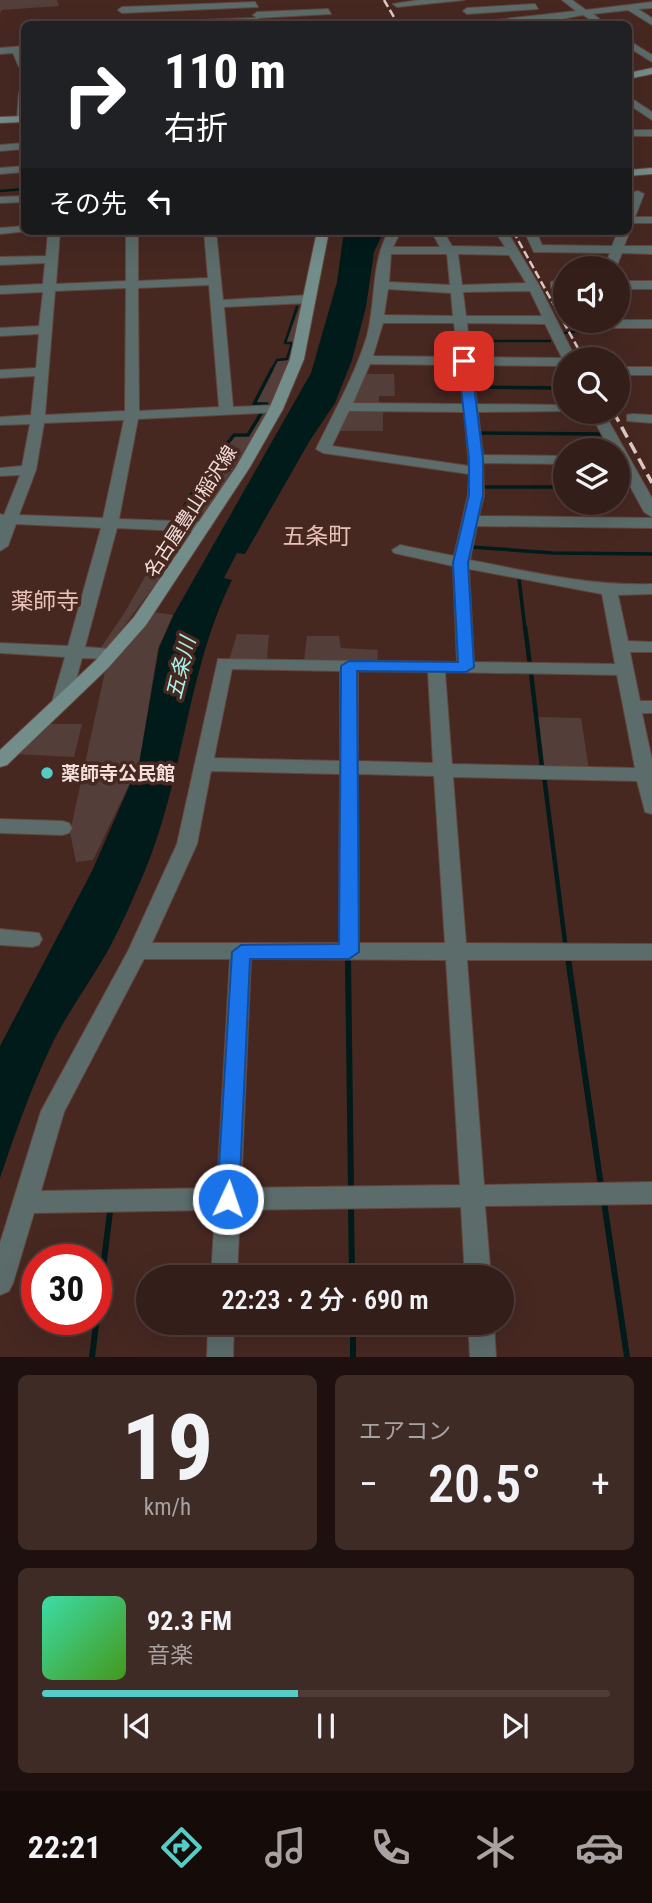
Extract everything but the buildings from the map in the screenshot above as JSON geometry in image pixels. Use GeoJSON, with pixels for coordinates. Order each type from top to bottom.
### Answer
{"type":"FeatureCollection","features":[{"type":"Feature","properties":{"kind":"main road"},"geometry":{"type":"LineString","coordinates":[[632,75],[652,71]]}},
{"type":"Feature","properties":{"kind":"main road"},"geometry":{"type":"LineString","coordinates":[[0,120],[21,119]]}},
{"type":"Feature","properties":{"kind":"main road"},"geometry":{"type":"LineString","coordinates":[[632,173],[652,171]]}},
{"type":"Feature","properties":{"kind":"main road","name":"名古屋豊山稲沢線"},"geometry":{"type":"LineString","coordinates":[[0,761],[112,654],[147,611],[243,467],[276,409],[297,359],[322,235]]}},
{"type":"Feature","properties":{"kind":"street"},"geometry":{"type":"LineString","coordinates":[[397,4],[458,0],[475,21]]}},
{"type":"Feature","properties":{"kind":"street"},"geometry":{"type":"LineString","coordinates":[[566,0],[597,21]]}},
{"type":"Feature","properties":{"kind":"street"},"geometry":{"type":"LineString","coordinates":[[619,0],[651,20]]}},
{"type":"Feature","properties":{"kind":"street"},"geometry":{"type":"LineString","coordinates":[[323,1],[332,21]]}},
{"type":"Feature","properties":{"kind":"street"},"geometry":{"type":"LineString","coordinates":[[192,21],[256,11],[268,3]]}},
{"type":"Feature","properties":{"kind":"street"},"geometry":{"type":"LineString","coordinates":[[467,11],[531,3],[548,20]]}},
{"type":"Feature","properties":{"kind":"street"},"geometry":{"type":"LineString","coordinates":[[530,21],[652,5]]}},
{"type":"Feature","properties":{"kind":"street"},"geometry":{"type":"LineString","coordinates":[[121,10],[328,12]]}},
{"type":"Feature","properties":{"kind":"street"},"geometry":{"type":"LineString","coordinates":[[632,46],[652,59]]}},
{"type":"Feature","properties":{"kind":"street"},"geometry":{"type":"LineString","coordinates":[[0,51],[21,49]]}},
{"type":"Feature","properties":{"kind":"street"},"geometry":{"type":"LineString","coordinates":[[640,51],[652,50]]}},
{"type":"Feature","properties":{"kind":"street"},"geometry":{"type":"LineString","coordinates":[[647,108],[652,117]]}},
{"type":"Feature","properties":{"kind":"street"},"geometry":{"type":"LineString","coordinates":[[632,133],[652,133]]}},
{"type":"Feature","properties":{"kind":"street"},"geometry":{"type":"LineString","coordinates":[[0,148],[21,146]]}},
{"type":"Feature","properties":{"kind":"street"},"geometry":{"type":"LineString","coordinates":[[0,171],[21,169]]}},
{"type":"Feature","properties":{"kind":"street"},"geometry":{"type":"LineString","coordinates":[[632,210],[638,194]]}},
{"type":"Feature","properties":{"kind":"street"},"geometry":{"type":"LineString","coordinates":[[0,200],[21,199]]}},
{"type":"Feature","properties":{"kind":"street"},"geometry":{"type":"LineString","coordinates":[[632,220],[652,220]]}},
{"type":"Feature","properties":{"kind":"street"},"geometry":{"type":"LineString","coordinates":[[0,231],[21,229]]}},
{"type":"Feature","properties":{"kind":"street"},"geometry":{"type":"LineString","coordinates":[[0,546],[5,520],[29,470],[38,419],[54,235]]}},
{"type":"Feature","properties":{"kind":"street"},"geometry":{"type":"LineString","coordinates":[[61,702],[110,524],[132,415],[132,235]]}},
{"type":"Feature","properties":{"kind":"street"},"geometry":{"type":"LineString","coordinates":[[210,235],[226,410]]}},
{"type":"Feature","properties":{"kind":"street"},"geometry":{"type":"LineString","coordinates":[[393,235],[386,250],[378,318],[366,360],[324,449],[476,465],[553,461]]}},
{"type":"Feature","properties":{"kind":"street"},"geometry":{"type":"LineString","coordinates":[[440,235],[450,250],[457,287],[476,465],[476,495],[461,563],[466,667]]}},
{"type":"Feature","properties":{"kind":"street"},"geometry":{"type":"LineString","coordinates":[[503,235],[551,320],[562,347]]}},
{"type":"Feature","properties":{"kind":"street"},"geometry":{"type":"LineString","coordinates":[[532,235],[538,249],[652,250]]}},
{"type":"Feature","properties":{"kind":"street"},"geometry":{"type":"LineString","coordinates":[[615,256],[623,235]]}},
{"type":"Feature","properties":{"kind":"street"},"geometry":{"type":"LineString","coordinates":[[386,250],[513,251]]}},
{"type":"Feature","properties":{"kind":"street"},"geometry":{"type":"LineString","coordinates":[[0,261],[52,259]]}},
{"type":"Feature","properties":{"kind":"street"},"geometry":{"type":"LineString","coordinates":[[0,290],[215,281]]}},
{"type":"Feature","properties":{"kind":"street"},"geometry":{"type":"LineString","coordinates":[[383,285],[449,289],[534,288]]}},
{"type":"Feature","properties":{"kind":"street"},"geometry":{"type":"LineString","coordinates":[[630,285],[652,285]]}},
{"type":"Feature","properties":{"kind":"street"},"geometry":{"type":"LineString","coordinates":[[217,304],[310,299]]}},
{"type":"Feature","properties":{"kind":"street"},"geometry":{"type":"LineString","coordinates":[[378,318],[551,320]]}},
{"type":"Feature","properties":{"kind":"street"},"geometry":{"type":"LineString","coordinates":[[630,324],[652,324]]}},
{"type":"Feature","properties":{"kind":"street"},"geometry":{"type":"LineString","coordinates":[[0,332],[46,330]]}},
{"type":"Feature","properties":{"kind":"street"},"geometry":{"type":"LineString","coordinates":[[366,360],[553,360]]}},
{"type":"Feature","properties":{"kind":"street"},"geometry":{"type":"LineString","coordinates":[[630,371],[652,371]]}},
{"type":"Feature","properties":{"kind":"street"},"geometry":{"type":"LineString","coordinates":[[0,374],[43,372]]}},
{"type":"Feature","properties":{"kind":"street"},"geometry":{"type":"LineString","coordinates":[[344,407],[553,409]]}},
{"type":"Feature","properties":{"kind":"street"},"geometry":{"type":"LineString","coordinates":[[0,421],[276,409]]}},
{"type":"Feature","properties":{"kind":"street"},"geometry":{"type":"LineString","coordinates":[[632,418],[652,419]]}},
{"type":"Feature","properties":{"kind":"street"},"geometry":{"type":"LineString","coordinates":[[0,472],[29,470]]}},
{"type":"Feature","properties":{"kind":"street"},"geometry":{"type":"LineString","coordinates":[[630,474],[652,512]]}},
{"type":"Feature","properties":{"kind":"street"},"geometry":{"type":"LineString","coordinates":[[5,520],[203,527]]}},
{"type":"Feature","properties":{"kind":"street"},"geometry":{"type":"LineString","coordinates":[[470,520],[652,523]]}},
{"type":"Feature","properties":{"kind":"street"},"geometry":{"type":"LineString","coordinates":[[400,550],[609,590],[652,589]]}},
{"type":"Feature","properties":{"kind":"street"},"geometry":{"type":"LineString","coordinates":[[609,590],[624,670],[649,775],[652,807]]}},
{"type":"Feature","properties":{"kind":"street"},"geometry":{"type":"LineString","coordinates":[[620,646],[652,647]]}},
{"type":"Feature","properties":{"kind":"street"},"geometry":{"type":"LineString","coordinates":[[0,648],[112,654]]}},
{"type":"Feature","properties":{"kind":"street"},"geometry":{"type":"LineString","coordinates":[[0,1283],[53,1111],[138,951],[187,844],[225,663],[624,670]]}},
{"type":"Feature","properties":{"kind":"street"},"geometry":{"type":"LineString","coordinates":[[349,666],[349,952]]}},
{"type":"Feature","properties":{"kind":"street"},"geometry":{"type":"LineString","coordinates":[[436,667],[477,1265]]}},
{"type":"Feature","properties":{"kind":"street"},"geometry":{"type":"LineString","coordinates":[[632,707],[652,707]]}},
{"type":"Feature","properties":{"kind":"street"},"geometry":{"type":"LineString","coordinates":[[205,764],[649,775]]}},
{"type":"Feature","properties":{"kind":"street"},"geometry":{"type":"LineString","coordinates":[[1,829],[62,828]]}},
{"type":"Feature","properties":{"kind":"street"},"geometry":{"type":"LineString","coordinates":[[0,937],[32,939]]}},
{"type":"Feature","properties":{"kind":"street"},"geometry":{"type":"LineString","coordinates":[[138,951],[652,951]]}},
{"type":"Feature","properties":{"kind":"street"},"geometry":{"type":"LineString","coordinates":[[225,1265],[241,952]]}},
{"type":"Feature","properties":{"kind":"street"},"geometry":{"type":"LineString","coordinates":[[26,1202],[652,1193]]}},
{"type":"Feature","properties":{"kind":"street"},"geometry":{"type":"LineString","coordinates":[[220,1357],[221,1335]]}},
{"type":"Feature","properties":{"kind":"street"},"geometry":{"type":"LineString","coordinates":[[482,1335],[483,1357]]}},
{"type":"Feature","properties":{"kind":"shaded area"},"geometry":{"type":"Polygon","coordinates":[[[0,0],[57,0],[59,6],[2,10],[0,13],[0,0]]]}},
{"type":"Feature","properties":{"kind":"shaded area"},"geometry":{"type":"Polygon","coordinates":[[[301,304],[304,305],[296,346],[272,404],[254,406],[278,360],[288,360],[293,343],[286,343],[301,304]]]}},
{"type":"Feature","properties":{"kind":"shaded area"},"geometry":{"type":"Polygon","coordinates":[[[362,374],[394,374],[395,396],[379,396],[379,405],[349,405],[362,374]]]}},
{"type":"Feature","properties":{"kind":"shaded area"},"geometry":{"type":"Polygon","coordinates":[[[345,410],[383,410],[383,431],[335,431],[345,410]]]}},
{"type":"Feature","properties":{"kind":"shaded area"},"geometry":{"type":"Polygon","coordinates":[[[264,411],[268,413],[200,522],[177,523],[197,486],[235,435],[248,436],[264,411]]]}},
{"type":"Feature","properties":{"kind":"shaded area"},"geometry":{"type":"Polygon","coordinates":[[[173,527],[195,531],[107,649],[100,649],[125,612],[173,527]]]}},
{"type":"Feature","properties":{"kind":"shaded area"},"geometry":{"type":"Polygon","coordinates":[[[152,612],[173,615],[158,648],[139,764],[93,860],[76,862],[70,832],[106,667],[152,612]]]}},
{"type":"Feature","properties":{"kind":"shaded area"},"geometry":{"type":"Polygon","coordinates":[[[237,634],[269,635],[267,660],[229,660],[237,634]]]}},
{"type":"Feature","properties":{"kind":"shaded area"},"geometry":{"type":"Polygon","coordinates":[[[307,636],[339,636],[341,648],[378,650],[377,662],[304,661],[307,636]]]}},
{"type":"Feature","properties":{"kind":"shaded area"},"geometry":{"type":"Polygon","coordinates":[[[538,717],[581,718],[589,770],[544,768],[538,717]]]}},
{"type":"Feature","properties":{"kind":"shaded area"},"geometry":{"type":"Polygon","coordinates":[[[46,724],[82,724],[74,757],[15,754],[46,724]]]}},
{"type":"Feature","properties":{"kind":"water","name":"五条川"},"geometry":{"type":"Polygon","coordinates":[[[346,235],[382,235],[374,252],[366,307],[352,360],[335,403],[309,442],[245,554],[237,553],[224,578],[232,580],[205,649],[169,796],[146,868],[111,945],[46,1057],[0,1178],[0,1046],[92,871],[139,764],[159,648],[174,614],[311,373],[337,282],[343,238],[346,235]]]}},
{"type":"Feature","properties":{"kind":"waterway"},"geometry":{"type":"LineString","coordinates":[[0,191],[21,189]]}},
{"type":"Feature","properties":{"kind":"waterway"},"geometry":{"type":"LineString","coordinates":[[271,371],[277,360],[287,359],[292,343],[285,343],[297,307]]}},
{"type":"Feature","properties":{"kind":"waterway"},"geometry":{"type":"LineString","coordinates":[[562,337],[564,333]]}},
{"type":"Feature","properties":{"kind":"waterway"},"geometry":{"type":"LineString","coordinates":[[468,341],[550,341]]}},
{"type":"Feature","properties":{"kind":"waterway"},"geometry":{"type":"LineString","coordinates":[[267,404],[254,404],[272,369]]}},
{"type":"Feature","properties":{"kind":"waterway"},"geometry":{"type":"LineString","coordinates":[[473,387],[553,388]]}},
{"type":"Feature","properties":{"kind":"waterway"},"geometry":{"type":"LineString","coordinates":[[227,444],[234,435],[248,435],[262,412],[259,411]]}},
{"type":"Feature","properties":{"kind":"waterway"},"geometry":{"type":"LineString","coordinates":[[478,433],[601,434]]}},
{"type":"Feature","properties":{"kind":"waterway"},"geometry":{"type":"LineString","coordinates":[[205,472],[224,447]]}},
{"type":"Feature","properties":{"kind":"waterway"},"geometry":{"type":"LineString","coordinates":[[176,521],[203,475]]}},
{"type":"Feature","properties":{"kind":"waterway"},"geometry":{"type":"LineString","coordinates":[[484,487],[553,487]]}},
{"type":"Feature","properties":{"kind":"waterway"},"geometry":{"type":"LineString","coordinates":[[471,551],[472,547],[553,553],[652,554]]}},
{"type":"Feature","properties":{"kind":"waterway"},"geometry":{"type":"LineString","coordinates":[[519,579],[525,629]]}},
{"type":"Feature","properties":{"kind":"waterway"},"geometry":{"type":"LineString","coordinates":[[525,627],[530,665]]}},
{"type":"Feature","properties":{"kind":"waterway"},"geometry":{"type":"LineString","coordinates":[[531,673],[542,767]]}},
{"type":"Feature","properties":{"kind":"waterway"},"geometry":{"type":"LineString","coordinates":[[544,776],[565,942]]}},
{"type":"Feature","properties":{"kind":"waterway"},"geometry":{"type":"LineString","coordinates":[[568,958],[601,1186]]}},
{"type":"Feature","properties":{"kind":"waterway"},"geometry":{"type":"LineString","coordinates":[[348,960],[351,1188]]}},
{"type":"Feature","properties":{"kind":"waterway"},"geometry":{"type":"LineString","coordinates":[[604,1202],[627,1357]]}},
{"type":"Feature","properties":{"kind":"waterway"},"geometry":{"type":"LineString","coordinates":[[351,1205],[352,1265]]}},
{"type":"Feature","properties":{"kind":"waterway"},"geometry":{"type":"LineString","coordinates":[[92,1357],[110,1212]]}},
{"type":"Feature","properties":{"kind":"waterway"},"geometry":{"type":"LineString","coordinates":[[353,1335],[353,1357]]}},
{"type":"Feature","properties":{"kind":"railway"},"geometry":{"type":"LineString","coordinates":[[384,0],[396,21]]}},
{"type":"Feature","properties":{"kind":"railway"},"geometry":{"type":"LineString","coordinates":[[515,235],[577,347]]}},
{"type":"Feature","properties":{"kind":"railway"},"geometry":{"type":"LineString","coordinates":[[620,424],[652,483]]}},
{"type":"Feature","properties":{"kind":"place","name":"薬師寺公民館"},"geometry":{"type":"Point","coordinates":[47,773]}},
{"type":"Feature","properties":{"kind":"district","name":"五条町"},"geometry":{"type":"Point","coordinates":[317,536]}},
{"type":"Feature","properties":{"kind":"district","name":"薬師寺"},"geometry":{"type":"Point","coordinates":[45,601]}},
{"type":"Feature","properties":{"kind":"route"},"geometry":{"type":"LineString","coordinates":[[228,1199],[241,952],[349,952],[349,666],[466,667],[461,563],[476,495],[476,459],[464,361]]}}]}
